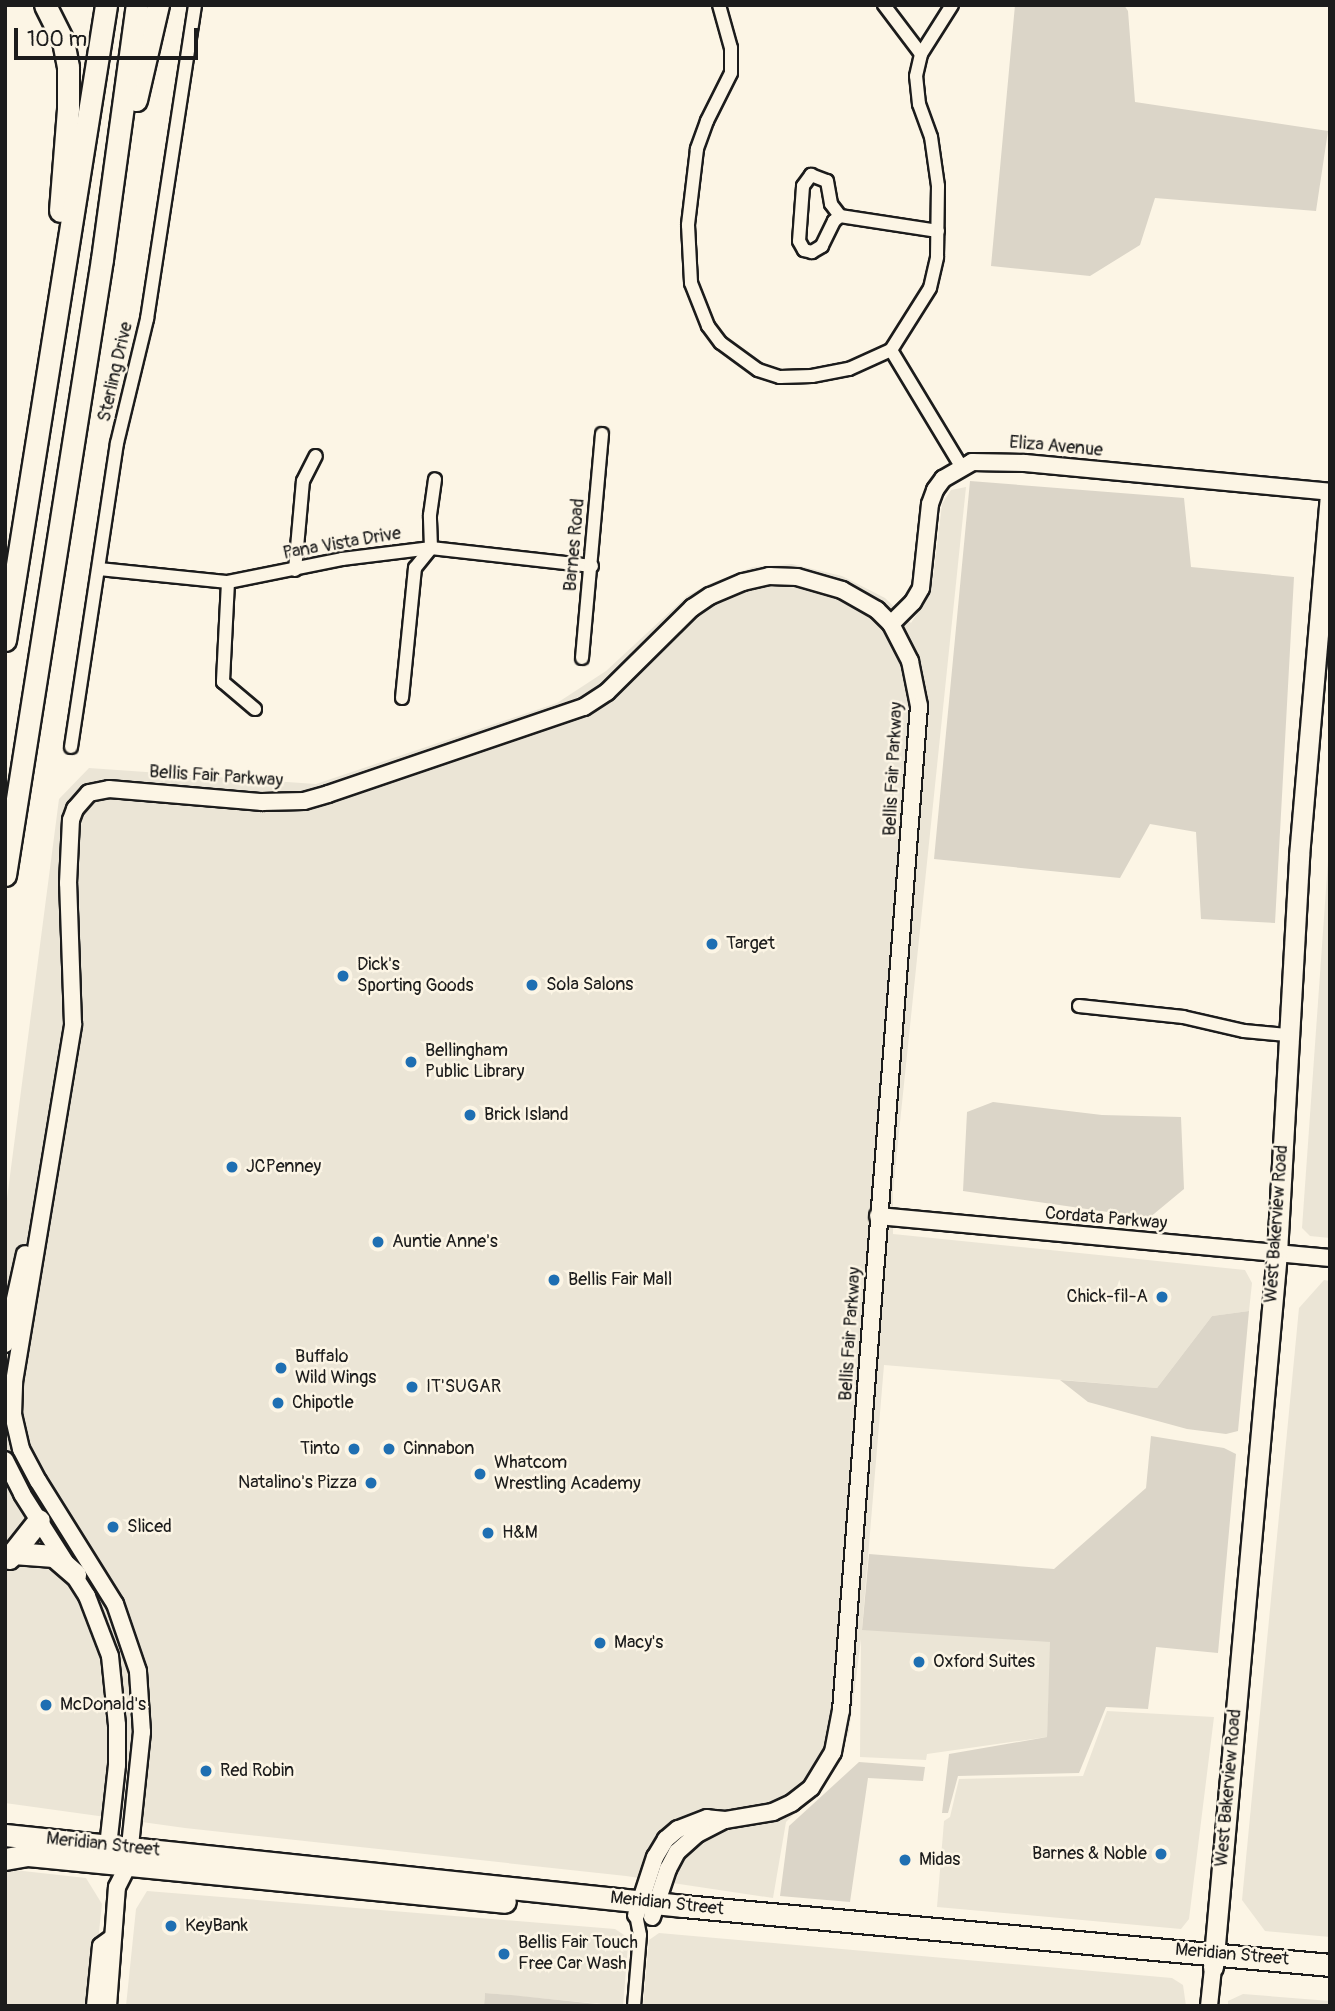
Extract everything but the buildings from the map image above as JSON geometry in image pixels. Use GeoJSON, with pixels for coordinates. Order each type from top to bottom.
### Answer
{"type":"FeatureCollection","features":[{"type":"Feature","properties":{"kind":"highway"},"geometry":{"type":"LineString","coordinates":[[44,394],[69,88],[63,41],[45,5]]}},
{"type":"Feature","properties":{"kind":"highway"},"geometry":{"type":"LineString","coordinates":[[5,640],[106,5]]}},
{"type":"Feature","properties":{"kind":"highway"},"geometry":{"type":"LineString","coordinates":[[5,875],[102,259],[137,5]]}},
{"type":"Feature","properties":{"kind":"highway"},"geometry":{"type":"LineString","coordinates":[[102,259],[158,5]]}},
{"type":"Feature","properties":{"kind":"highway"},"geometry":{"type":"LineString","coordinates":[[9,1558],[41,1511]]}},
{"type":"Feature","properties":{"kind":"highway"},"geometry":{"type":"LineString","coordinates":[[9,1558],[54,1556],[75,1574]]}},
{"type":"Feature","properties":{"kind":"highway","name":"Meridian Street"},"geometry":{"type":"LineString","coordinates":[[5,1835],[107,1854],[434,1880],[645,1914],[922,1927],[1214,1960],[1330,1978]]}},
{"type":"Feature","properties":{"kind":"highway","name":"Meridian Street"},"geometry":{"type":"LineString","coordinates":[[28,1855],[107,1854]]}},
{"type":"Feature","properties":{"kind":"highway"},"geometry":{"type":"LineString","coordinates":[[5,1859],[28,1855]]}},
{"type":"Feature","properties":{"kind":"highway","name":"Meridian Street"},"geometry":{"type":"LineString","coordinates":[[129,1856],[341,1886],[805,1930],[1214,1960],[1330,1965]]}},
{"type":"Feature","properties":{"kind":"highway"},"geometry":{"type":"LineString","coordinates":[[341,1886],[353,1879],[419,1886],[434,1880]]}},
{"type":"Feature","properties":{"kind":"highway"},"geometry":{"type":"LineString","coordinates":[[805,1930],[828,1926],[910,1933],[922,1927]]}},
{"type":"Feature","properties":{"kind":"main road","name":"West Bakerview Road"},"geometry":{"type":"LineString","coordinates":[[1214,1960],[1277,1253],[1287,1035],[1330,493]]}},
{"type":"Feature","properties":{"kind":"street","name":"Sterling Drive"},"geometry":{"type":"LineString","coordinates":[[71,747],[117,443],[147,318],[195,5]]}},
{"type":"Feature","properties":{"kind":"street"},"geometry":{"type":"LineString","coordinates":[[719,5],[731,48],[730,73],[707,121],[698,149],[688,225],[691,283],[708,326],[721,343],[758,370],[780,377],[849,369],[891,350],[930,288],[938,232],[934,163],[931,137],[919,104],[916,76],[921,54],[951,5]]}},
{"type":"Feature","properties":{"kind":"street"},"geometry":{"type":"LineString","coordinates":[[884,5],[921,54]]}},
{"type":"Feature","properties":{"kind":"street"},"geometry":{"type":"LineString","coordinates":[[840,216],[834,221],[818,251],[800,247],[803,186],[811,175],[827,181],[831,204],[840,216],[938,232]]}},
{"type":"Feature","properties":{"kind":"street"},"geometry":{"type":"LineString","coordinates":[[891,350],[961,466],[943,479],[935,490],[930,504],[920,587],[913,602],[891,624]]}},
{"type":"Feature","properties":{"kind":"street","name":"Barnes Road"},"geometry":{"type":"LineString","coordinates":[[582,658],[602,434]]}},
{"type":"Feature","properties":{"kind":"street"},"geometry":{"type":"LineString","coordinates":[[295,570],[303,481],[316,456]]}},
{"type":"Feature","properties":{"kind":"street","name":"Eliza Avenue"},"geometry":{"type":"LineString","coordinates":[[961,466],[989,461],[1330,493]]}},
{"type":"Feature","properties":{"kind":"street"},"geometry":{"type":"LineString","coordinates":[[402,698],[415,568],[430,548],[430,515],[435,480]]}},
{"type":"Feature","properties":{"kind":"street","name":"Pana Vista Drive"},"geometry":{"type":"LineString","coordinates":[[99,569],[228,582],[342,559],[430,548],[592,566]]}},
{"type":"Feature","properties":{"kind":"street","name":"Bellis Fair Parkway"},"geometry":{"type":"LineString","coordinates":[[107,1854],[117,1765],[114,1675],[104,1635],[41,1511],[46,1494],[22,1449],[13,1415],[14,1382],[40,1212],[73,1024],[68,883],[71,820],[75,809],[89,793],[121,789],[284,802],[328,794],[584,707],[607,691],[692,608],[710,596],[734,585],[769,576],[797,577],[842,590],[877,610],[891,624],[902,640],[915,681],[919,737],[878,1216],[856,1540],[837,1737],[828,1763],[803,1795],[773,1812],[725,1820],[697,1834],[677,1852],[645,1914]]}},
{"type":"Feature","properties":{"kind":"street"},"geometry":{"type":"LineString","coordinates":[[228,582],[223,682],[255,709]]}},
{"type":"Feature","properties":{"kind":"street"},"geometry":{"type":"LineString","coordinates":[[1079,1006],[1183,1017],[1244,1031],[1287,1035]]}},
{"type":"Feature","properties":{"kind":"street","name":"Bellis Fair Parkway"},"geometry":{"type":"LineString","coordinates":[[5,1344],[24,1258],[40,1212]]}},
{"type":"Feature","properties":{"kind":"street","name":"Cordata Parkway"},"geometry":{"type":"LineString","coordinates":[[878,1216],[1330,1258]]}},
{"type":"Feature","properties":{"kind":"street","name":"Bellis Fair Parkway"},"geometry":{"type":"LineString","coordinates":[[5,1460],[41,1511],[115,1604],[138,1671],[142,1732],[129,1856],[117,1887]]}},
{"type":"Feature","properties":{"kind":"street","name":"Meridian Street"},"geometry":{"type":"LineString","coordinates":[[5,1852],[28,1855]]}},
{"type":"Feature","properties":{"kind":"street"},"geometry":{"type":"LineString","coordinates":[[107,1854],[117,1887],[108,2006]]}},
{"type":"Feature","properties":{"kind":"street"},"geometry":{"type":"LineString","coordinates":[[634,2006],[645,1914]]}},
{"type":"Feature","properties":{"kind":"street"},"geometry":{"type":"LineString","coordinates":[[95,2006],[101,1946],[112,1938]]}},
{"type":"Feature","properties":{"kind":"street"},"geometry":{"type":"LineString","coordinates":[[1209,2006],[1214,1960]]}},
{"type":"Feature","properties":{"kind":"shaded area"},"geometry":{"type":"Polygon","coordinates":[[[1015,5],[1124,5],[1128,11],[1135,102],[1328,131],[1316,211],[1155,198],[1140,245],[1090,276],[991,266],[1015,5]]]}},
{"type":"Feature","properties":{"kind":"shaded area"},"geometry":{"type":"Polygon","coordinates":[[[970,481],[1184,498],[1191,567],[1294,577],[1275,923],[1201,919],[1196,832],[1150,824],[1120,878],[934,859],[970,481]]]}},
{"type":"Feature","properties":{"kind":"shaded area","name":"Bellis Fair Mall"},"geometry":{"type":"Polygon","coordinates":[[[966,487],[893,1190],[893,1234],[1245,1270],[1252,1283],[1249,1311],[1212,1316],[1157,1388],[884,1365],[862,1629],[1051,1641],[1047,1737],[927,1754],[926,1760],[860,1757],[861,1639],[849,1732],[830,1778],[786,1822],[773,1898],[626,1876],[185,1828],[5,1803],[5,1214],[59,799],[89,768],[316,784],[557,703],[606,671],[687,596],[709,584],[753,567],[792,564],[842,576],[885,598],[911,623],[925,601],[933,578],[942,504],[951,490],[966,487]]]}},
{"type":"Feature","properties":{"kind":"shaded area"},"geometry":{"type":"Polygon","coordinates":[[[1330,833],[1330,1238],[1310,1236],[1302,1228],[1330,833]]]}},
{"type":"Feature","properties":{"kind":"shaded area"},"geometry":{"type":"Polygon","coordinates":[[[993,1102],[1102,1115],[1181,1117],[1184,1189],[1149,1218],[963,1191],[967,1112],[993,1102]]]}},
{"type":"Feature","properties":{"kind":"shaded area"},"geometry":{"type":"Polygon","coordinates":[[[1324,1280],[1330,1281],[1330,1937],[1265,1931],[1242,1900],[1299,1308],[1324,1280]]]}},
{"type":"Feature","properties":{"kind":"shaded area"},"geometry":{"type":"Polygon","coordinates":[[[1249,1311],[1238,1431],[1226,1434],[1187,1429],[1088,1402],[1060,1380],[1157,1388],[1212,1316],[1249,1311]]]}},
{"type":"Feature","properties":{"kind":"shaded area"},"geometry":{"type":"Polygon","coordinates":[[[1151,1436],[1224,1448],[1236,1454],[1218,1653],[1156,1647],[1148,1709],[1106,1707],[1079,1773],[958,1776],[948,1813],[942,1813],[949,1754],[1047,1737],[1050,1642],[862,1630],[869,1554],[1054,1569],[1146,1488],[1151,1436]]]}},
{"type":"Feature","properties":{"kind":"shaded area"},"geometry":{"type":"Polygon","coordinates":[[[1107,1711],[1214,1717],[1189,1919],[1181,1929],[937,1907],[944,1821],[950,1817],[959,1779],[1083,1776],[1107,1711]]]}},
{"type":"Feature","properties":{"kind":"shaded area"},"geometry":{"type":"Polygon","coordinates":[[[859,1762],[925,1767],[923,1781],[868,1778],[850,1902],[780,1896],[789,1826],[859,1762]]]}},
{"type":"Feature","properties":{"kind":"shaded area"},"geometry":{"type":"Polygon","coordinates":[[[5,1869],[86,1878],[102,1904],[91,2006],[5,2006],[5,1869]]]}},
{"type":"Feature","properties":{"kind":"shaded area"},"geometry":{"type":"Polygon","coordinates":[[[147,1891],[615,1929],[624,1935],[628,1946],[623,2006],[485,1993],[484,2006],[126,2006],[136,1909],[147,1891]]]}},
{"type":"Feature","properties":{"kind":"shaded area"},"geometry":{"type":"Polygon","coordinates":[[[659,1933],[1172,1978],[1183,1985],[1186,2006],[643,2006],[649,1940],[659,1933]]]}},
{"type":"Feature","properties":{"kind":"shaded area"},"geometry":{"type":"Polygon","coordinates":[[[485,1993],[511,1995],[616,2006],[484,2006],[485,1993]]]}},
{"type":"Feature","properties":{"kind":"shaded area"},"geometry":{"type":"Polygon","coordinates":[[[1243,1994],[1330,2001],[1330,2006],[1228,2006],[1228,2001],[1243,1994]]]}},
{"type":"Feature","properties":{"kind":"place","name":"Target"},"geometry":{"type":"Point","coordinates":[712,944]}},
{"type":"Feature","properties":{"kind":"place","name":"Dick's Sporting Goods"},"geometry":{"type":"Point","coordinates":[343,976]}},
{"type":"Feature","properties":{"kind":"place","name":"Sola Salons"},"geometry":{"type":"Point","coordinates":[532,985]}},
{"type":"Feature","properties":{"kind":"place","name":"Bellingham Public Library"},"geometry":{"type":"Point","coordinates":[411,1062]}},
{"type":"Feature","properties":{"kind":"place","name":"Brick Island"},"geometry":{"type":"Point","coordinates":[470,1115]}},
{"type":"Feature","properties":{"kind":"place","name":"JCPenney"},"geometry":{"type":"Point","coordinates":[232,1167]}},
{"type":"Feature","properties":{"kind":"place","name":"Auntie Anne's"},"geometry":{"type":"Point","coordinates":[378,1242]}},
{"type":"Feature","properties":{"kind":"place","name":"Bellis Fair Mall"},"geometry":{"type":"Point","coordinates":[554,1280]}},
{"type":"Feature","properties":{"kind":"place","name":"Chick-fil-A"},"geometry":{"type":"Point","coordinates":[1162,1297]}},
{"type":"Feature","properties":{"kind":"place","name":"Buffalo Wild Wings"},"geometry":{"type":"Point","coordinates":[281,1368]}},
{"type":"Feature","properties":{"kind":"place","name":"IT'SUGAR"},"geometry":{"type":"Point","coordinates":[412,1387]}},
{"type":"Feature","properties":{"kind":"place","name":"Chipotle"},"geometry":{"type":"Point","coordinates":[278,1403]}},
{"type":"Feature","properties":{"kind":"place","name":"Tinto"},"geometry":{"type":"Point","coordinates":[354,1449]}},
{"type":"Feature","properties":{"kind":"place","name":"Cinnabon"},"geometry":{"type":"Point","coordinates":[389,1449]}},
{"type":"Feature","properties":{"kind":"place","name":"Whatcom Wrestling Academy"},"geometry":{"type":"Point","coordinates":[480,1474]}},
{"type":"Feature","properties":{"kind":"place","name":"Natalino's Pizza"},"geometry":{"type":"Point","coordinates":[371,1483]}},
{"type":"Feature","properties":{"kind":"place","name":"Sliced"},"geometry":{"type":"Point","coordinates":[113,1527]}},
{"type":"Feature","properties":{"kind":"place","name":"H&M"},"geometry":{"type":"Point","coordinates":[488,1533]}},
{"type":"Feature","properties":{"kind":"place","name":"Macy's"},"geometry":{"type":"Point","coordinates":[600,1643]}},
{"type":"Feature","properties":{"kind":"place","name":"Oxford Suites"},"geometry":{"type":"Point","coordinates":[919,1662]}},
{"type":"Feature","properties":{"kind":"place","name":"McDonald's"},"geometry":{"type":"Point","coordinates":[46,1705]}},
{"type":"Feature","properties":{"kind":"place","name":"Red Robin"},"geometry":{"type":"Point","coordinates":[206,1771]}},
{"type":"Feature","properties":{"kind":"place","name":"Barnes & Noble"},"geometry":{"type":"Point","coordinates":[1161,1854]}},
{"type":"Feature","properties":{"kind":"place","name":"Midas"},"geometry":{"type":"Point","coordinates":[905,1860]}},
{"type":"Feature","properties":{"kind":"place","name":"KeyBank"},"geometry":{"type":"Point","coordinates":[171,1926]}},
{"type":"Feature","properties":{"kind":"place","name":"Bellis Fair Touch Free Car Wash"},"geometry":{"type":"Point","coordinates":[504,1954]}}]}
